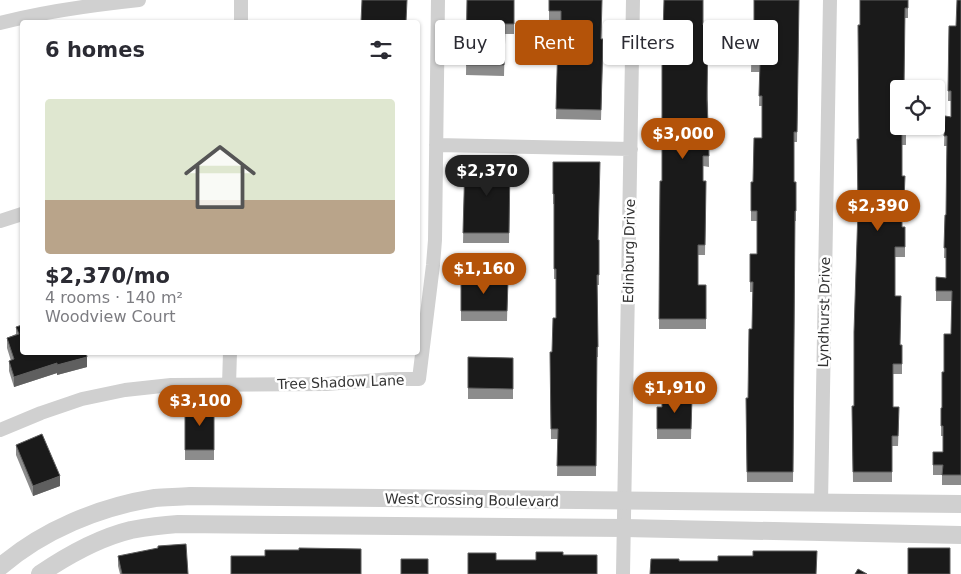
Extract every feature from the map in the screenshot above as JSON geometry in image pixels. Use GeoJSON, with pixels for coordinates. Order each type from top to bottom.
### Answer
{"type":"FeatureCollection","features":[{"type":"Feature","properties":{"kind":"street"},"geometry":{"type":"LineString","coordinates":[[0,22],[80,6],[139,0]]}},
{"type":"Feature","properties":{"kind":"street"},"geometry":{"type":"LineString","coordinates":[[240,20],[241,0]]}},
{"type":"Feature","properties":{"kind":"street"},"geometry":{"type":"LineString","coordinates":[[438,0],[436,145],[631,149]]}},
{"type":"Feature","properties":{"kind":"street","name":"Edinburg Drive"},"geometry":{"type":"LineString","coordinates":[[623,574],[633,0]]}},
{"type":"Feature","properties":{"kind":"street","name":"Lyndhurst Drive"},"geometry":{"type":"LineString","coordinates":[[821,503],[830,0]]}},
{"type":"Feature","properties":{"kind":"street","name":"Tree Shadow Lane"},"geometry":{"type":"LineString","coordinates":[[0,430],[75,401],[124,390],[171,385],[326,384],[419,379],[435,240],[436,145]]}},
{"type":"Feature","properties":{"kind":"street"},"geometry":{"type":"LineString","coordinates":[[0,221],[20,215]]}},
{"type":"Feature","properties":{"kind":"street"},"geometry":{"type":"LineString","coordinates":[[229,384],[230,355]]}},
{"type":"Feature","properties":{"kind":"street","name":"West Crossing Boulevard"},"geometry":{"type":"LineString","coordinates":[[0,566],[40,539],[77,520],[156,498],[209,496],[625,502],[961,504]]}},
{"type":"Feature","properties":{"kind":"street","name":"West Crossing Boulevard"},"geometry":{"type":"LineString","coordinates":[[40,574],[78,550],[109,537],[130,531],[178,524],[624,528],[961,535]]}},
{"type":"Feature","properties":{"kind":"building"},"geometry":{"type":"Polygon","coordinates":[[[362,0],[407,0],[406,20],[361,20],[362,0]]]}},
{"type":"Feature","properties":{"kind":"building"},"geometry":{"type":"Polygon","coordinates":[[[467,0],[514,0],[514,24],[505,24],[505,20],[467,20],[467,0]]]}},
{"type":"Feature","properties":{"kind":"building"},"geometry":{"type":"Polygon","coordinates":[[[549,0],[602,0],[601,110],[556,109],[557,65],[593,65],[593,20],[561,20],[561,11],[549,11],[549,0]]]}},
{"type":"Feature","properties":{"kind":"building"},"geometry":{"type":"Polygon","coordinates":[[[664,0],[703,0],[703,65],[707,65],[709,156],[703,156],[703,181],[706,181],[705,245],[698,245],[698,285],[706,285],[706,319],[659,319],[662,65],[693,65],[693,20],[663,20],[664,0]]]}},
{"type":"Feature","properties":{"kind":"building"},"geometry":{"type":"Polygon","coordinates":[[[754,0],[799,0],[797,132],[794,132],[796,211],[793,472],[747,472],[746,398],[748,398],[749,329],[752,329],[753,282],[750,282],[750,254],[757,254],[757,211],[751,211],[754,138],[762,138],[762,96],[759,96],[760,65],[778,65],[778,20],[754,20],[754,0]]]}},
{"type":"Feature","properties":{"kind":"building"},"geometry":{"type":"Polygon","coordinates":[[[860,0],[908,0],[908,8],[905,8],[904,80],[890,80],[890,135],[902,135],[902,176],[905,176],[904,200],[902,200],[902,227],[905,227],[905,247],[895,247],[895,296],[901,296],[900,345],[902,345],[902,364],[893,364],[893,407],[899,407],[898,436],[892,436],[892,472],[853,472],[852,406],[854,406],[854,332],[858,209],[858,25],[860,25],[860,0]]]}},
{"type":"Feature","properties":{"kind":"building"},"geometry":{"type":"Polygon","coordinates":[[[957,0],[961,0],[961,475],[942,475],[943,465],[933,465],[933,452],[943,452],[941,408],[942,372],[944,372],[944,334],[951,334],[952,291],[936,291],[936,277],[946,278],[946,248],[944,248],[947,136],[944,136],[945,116],[951,117],[951,91],[948,91],[949,26],[956,26],[957,0]]]}},
{"type":"Feature","properties":{"kind":"building"},"geometry":{"type":"Polygon","coordinates":[[[465,160],[510,161],[509,233],[463,233],[465,160]]]}},
{"type":"Feature","properties":{"kind":"building"},"geometry":{"type":"Polygon","coordinates":[[[553,162],[600,162],[599,275],[597,275],[596,466],[557,466],[558,429],[551,429],[550,352],[552,352],[553,318],[556,318],[553,162]]]}},
{"type":"Feature","properties":{"kind":"building"},"geometry":{"type":"Polygon","coordinates":[[[461,279],[508,280],[507,311],[461,311],[461,279]]]}},
{"type":"Feature","properties":{"kind":"building"},"geometry":{"type":"Polygon","coordinates":[[[20,326],[20,355],[87,355],[87,357],[57,365],[57,363],[14,377],[9,361],[14,359],[7,338],[19,334],[16,327],[20,326]]]}},
{"type":"Feature","properties":{"kind":"building"},"geometry":{"type":"Polygon","coordinates":[[[468,357],[513,358],[513,389],[468,388],[468,357]]]}},
{"type":"Feature","properties":{"kind":"building"},"geometry":{"type":"Polygon","coordinates":[[[662,398],[692,398],[691,429],[657,429],[657,407],[662,407],[662,398]]]}},
{"type":"Feature","properties":{"kind":"building"},"geometry":{"type":"Polygon","coordinates":[[[185,404],[214,404],[214,450],[185,450],[185,404]]]}},
{"type":"Feature","properties":{"kind":"building"},"geometry":{"type":"Polygon","coordinates":[[[42,434],[60,476],[33,486],[16,445],[42,434]]]}},
{"type":"Feature","properties":{"kind":"building"},"geometry":{"type":"Polygon","coordinates":[[[186,544],[188,574],[122,574],[118,556],[158,548],[158,546],[186,544]]]}},
{"type":"Feature","properties":{"kind":"building"},"geometry":{"type":"Polygon","coordinates":[[[299,548],[361,549],[361,574],[231,574],[231,556],[265,556],[265,550],[299,550],[299,548]]]}},
{"type":"Feature","properties":{"kind":"building"},"geometry":{"type":"Polygon","coordinates":[[[908,548],[950,548],[950,574],[908,574],[908,548]]]}},
{"type":"Feature","properties":{"kind":"building"},"geometry":{"type":"Polygon","coordinates":[[[753,551],[817,551],[816,574],[650,574],[651,559],[718,561],[718,556],[753,556],[753,551]]]}},
{"type":"Feature","properties":{"kind":"building"},"geometry":{"type":"Polygon","coordinates":[[[536,552],[563,552],[563,555],[597,555],[597,574],[468,574],[468,553],[496,553],[496,560],[536,560],[536,552]]]}},
{"type":"Feature","properties":{"kind":"building"},"geometry":{"type":"Polygon","coordinates":[[[401,559],[428,559],[428,574],[401,574],[401,559]]]}},
{"type":"Feature","properties":{"kind":"building"},"geometry":{"type":"Polygon","coordinates":[[[858,569],[867,574],[855,574],[858,569]]]}}]}
